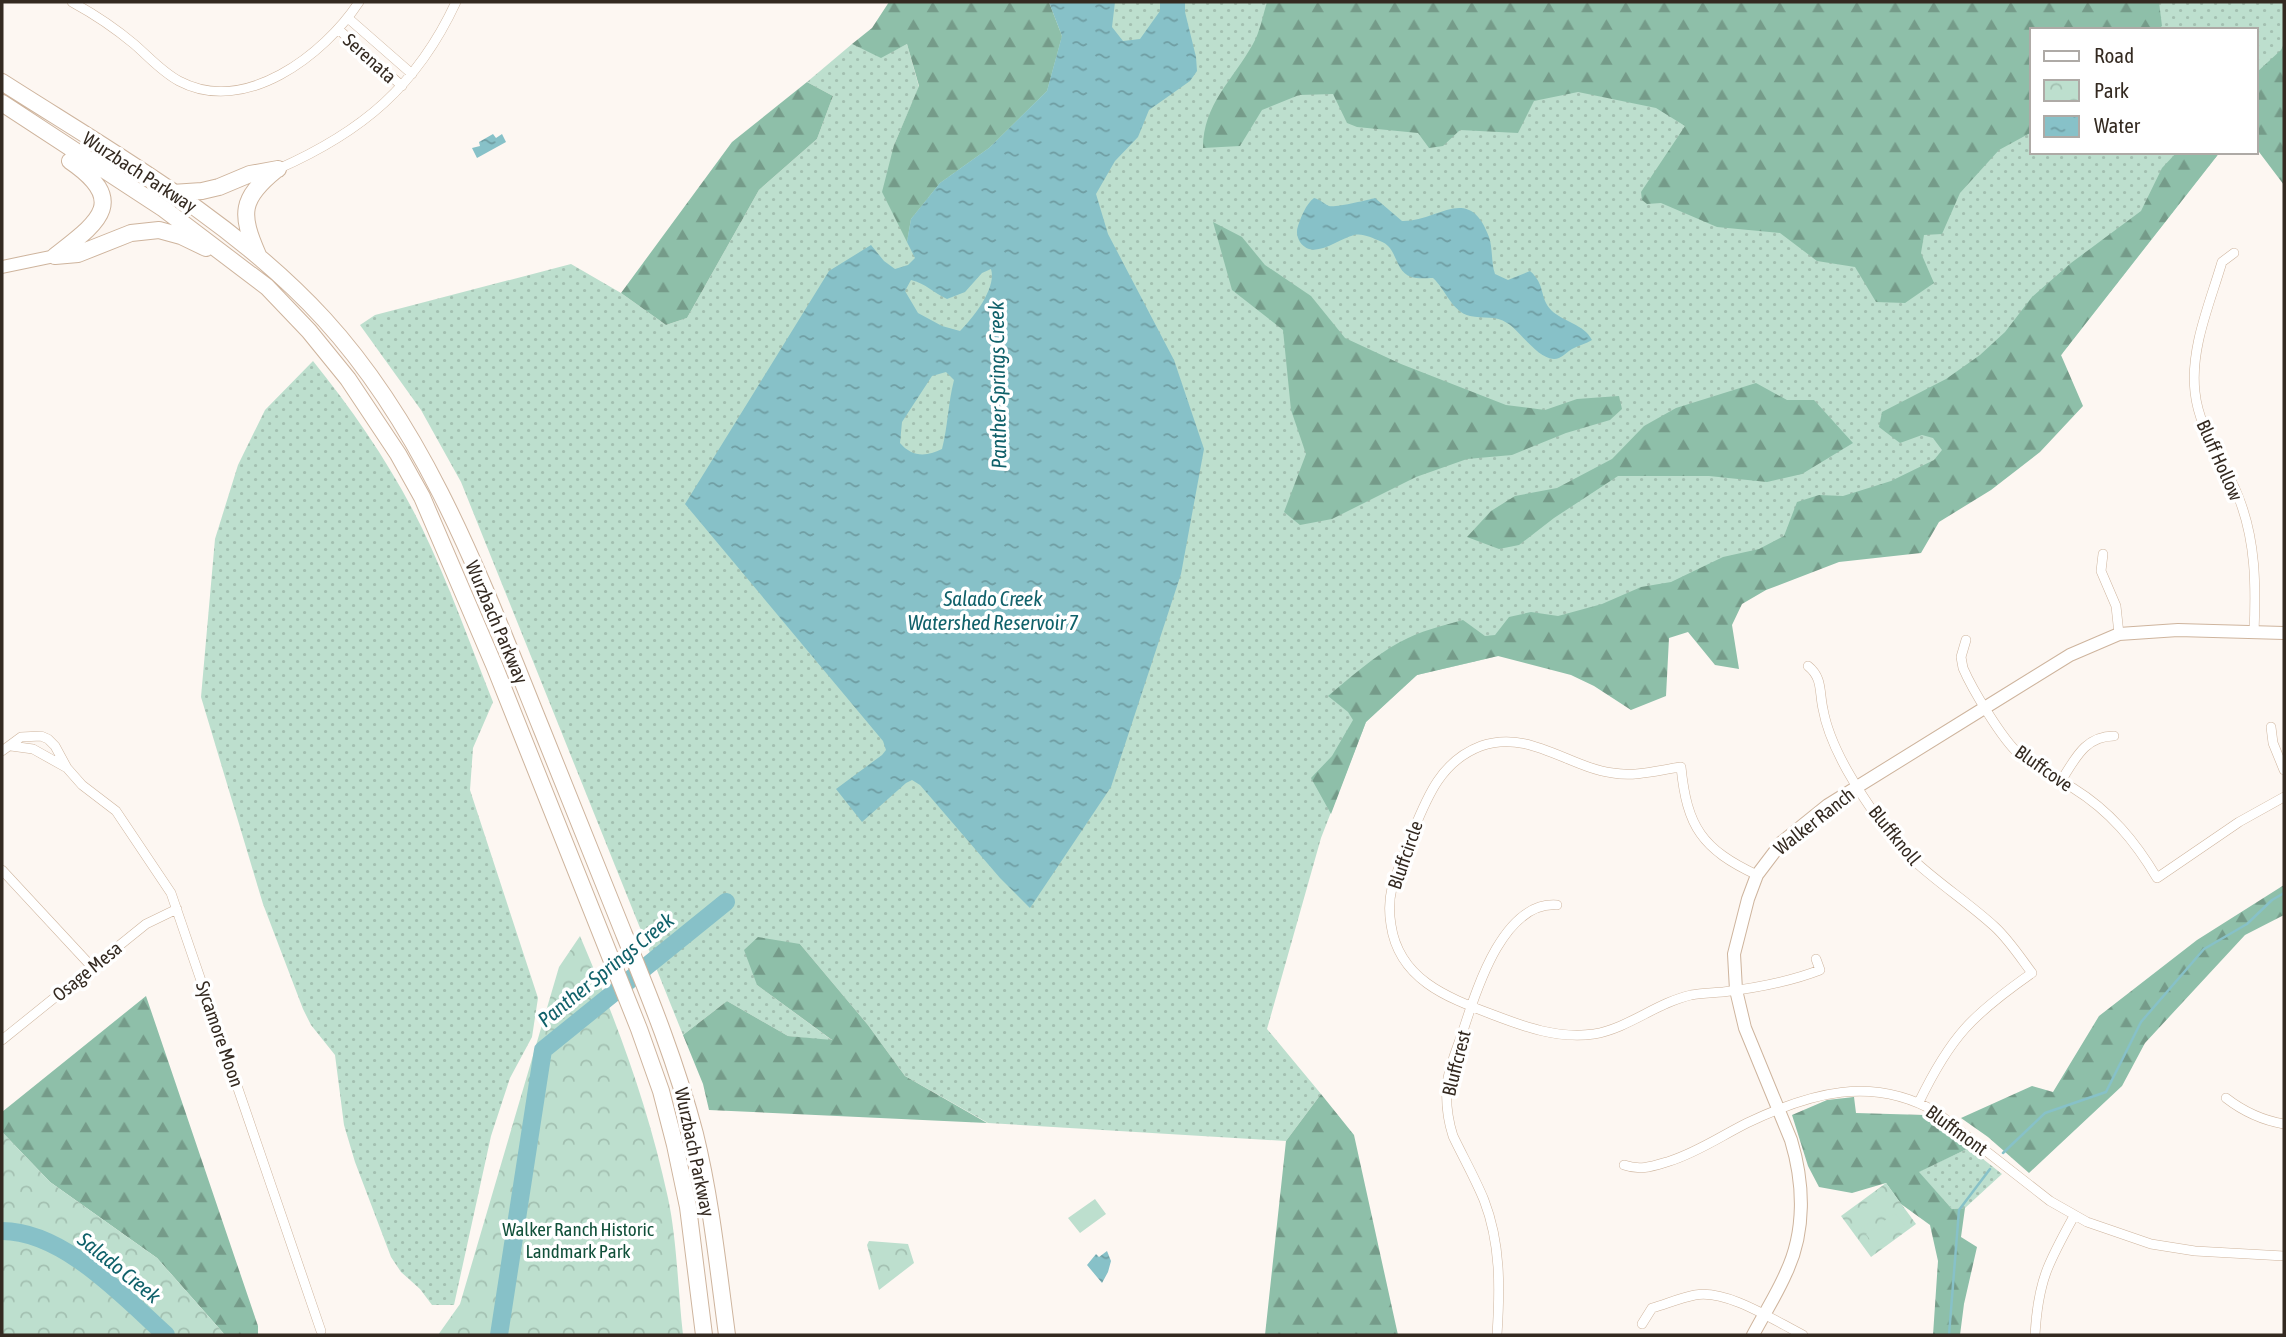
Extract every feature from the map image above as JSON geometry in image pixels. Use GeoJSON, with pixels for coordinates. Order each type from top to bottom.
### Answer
{"type":"FeatureCollection","features":[{"type":"Feature","properties":{"kind":"highway","name":"Wurzbach Parkway"},"geometry":{"type":"LineString","coordinates":[[2,82],[209,218],[259,257],[307,302],[339,337],[402,420],[439,486],[513,658],[675,1065],[695,1136],[706,1191],[727,1335]]}},
{"type":"Feature","properties":{"kind":"highway","name":"Wurzbach Parkway"},"geometry":{"type":"LineString","coordinates":[[2,103],[164,209],[267,287],[324,349],[376,418],[422,497],[495,665],[661,1091],[676,1145],[696,1256],[704,1335]]}},
{"type":"Feature","properties":{"kind":"highway"},"geometry":{"type":"LineString","coordinates":[[2,114],[86,171],[101,190],[103,206],[99,218],[55,256]]}},
{"type":"Feature","properties":{"kind":"highway"},"geometry":{"type":"LineString","coordinates":[[172,193],[202,191],[250,174],[278,169]]}},
{"type":"Feature","properties":{"kind":"highway"},"geometry":{"type":"LineString","coordinates":[[259,257],[244,214],[248,199],[258,184],[278,169]]}},
{"type":"Feature","properties":{"kind":"highway"},"geometry":{"type":"LineString","coordinates":[[55,256],[78,254],[131,233],[159,230],[181,236],[239,264]]}},
{"type":"Feature","properties":{"kind":"street"},"geometry":{"type":"LineString","coordinates":[[72,2],[106,23],[166,74],[194,88],[209,91],[234,90],[259,84],[303,60],[338,29],[359,2]]}},
{"type":"Feature","properties":{"kind":"street"},"geometry":{"type":"LineString","coordinates":[[278,169],[321,150],[377,110],[412,74],[434,43],[456,2]]}},
{"type":"Feature","properties":{"kind":"street","name":"Serenata"},"geometry":{"type":"LineString","coordinates":[[348,18],[412,74]]}},
{"type":"Feature","properties":{"kind":"street","name":"Serenata"},"geometry":{"type":"LineString","coordinates":[[338,29],[402,86]]}},
{"type":"Feature","properties":{"kind":"street"},"geometry":{"type":"LineString","coordinates":[[368,56],[378,44]]}},
{"type":"Feature","properties":{"kind":"street","name":"Bluff Hollow"},"geometry":{"type":"LineString","coordinates":[[2234,253],[2222,262],[2197,349],[2194,378],[2202,422],[2228,472],[2247,522],[2255,575],[2254,633]]}},
{"type":"Feature","properties":{"kind":"street"},"geometry":{"type":"LineString","coordinates":[[2,267],[55,256]]}},
{"type":"Feature","properties":{"kind":"street"},"geometry":{"type":"LineString","coordinates":[[2103,554],[2101,571],[2116,606],[2119,634]]}},
{"type":"Feature","properties":{"kind":"street","name":"Walker Ranch"},"geometry":{"type":"LineString","coordinates":[[1753,1335],[1787,1272],[1794,1254],[1801,1216],[1797,1159],[1745,1028],[1737,989],[1734,954],[1736,942],[1757,874],[1782,842],[1828,805],[2070,656],[2119,634],[2178,629],[2284,633]]}},
{"type":"Feature","properties":{"kind":"street","name":"Bluffcove"},"geometry":{"type":"LineString","coordinates":[[1966,640],[1961,657],[1963,668],[2016,752],[2112,817],[2141,851],[2157,878],[2239,822],[2284,797]]}},
{"type":"Feature","properties":{"kind":"street","name":"Bluffknoll"},"geometry":{"type":"LineString","coordinates":[[1808,666],[1816,672],[1820,682],[1822,708],[1832,740],[1884,826],[1920,867],[1997,928],[2032,973],[1990,1003],[1959,1033],[1935,1070],[1919,1102]]}},
{"type":"Feature","properties":{"kind":"street"},"geometry":{"type":"LineString","coordinates":[[2271,727],[2273,743],[2284,769]]}},
{"type":"Feature","properties":{"kind":"street","name":"Sycamore Moon"},"geometry":{"type":"LineString","coordinates":[[6,749],[21,737],[41,736],[55,746],[67,768],[89,792],[116,811],[164,881],[177,909],[321,1331]]}},
{"type":"Feature","properties":{"kind":"street"},"geometry":{"type":"LineString","coordinates":[[2061,781],[2088,743],[2100,736],[2114,736]]}},
{"type":"Feature","properties":{"kind":"street","name":"Bluffcircle"},"geometry":{"type":"LineString","coordinates":[[1757,874],[1732,863],[1703,838],[1689,812],[1681,767],[1637,774],[1615,774],[1597,770],[1528,743],[1504,742],[1483,745],[1451,764],[1436,780],[1426,798],[1394,883],[1390,914],[1397,949],[1410,971],[1433,989],[1539,1031],[1581,1035],[1622,1026],[1676,999],[1803,977],[1820,970],[1816,959]]}},
{"type":"Feature","properties":{"kind":"street","name":"Sycamore Moon"},"geometry":{"type":"LineString","coordinates":[[6,749],[33,749],[67,768]]}},
{"type":"Feature","properties":{"kind":"street"},"geometry":{"type":"LineString","coordinates":[[2,870],[92,967]]}},
{"type":"Feature","properties":{"kind":"street","name":"Bluffcrest"},"geometry":{"type":"LineString","coordinates":[[1497,1335],[1500,1287],[1497,1247],[1484,1201],[1452,1136],[1447,1114],[1448,1079],[1471,1006],[1494,953],[1509,930],[1534,909],[1557,905]]}},
{"type":"Feature","properties":{"kind":"street","name":"Osage Mesa"},"geometry":{"type":"LineString","coordinates":[[2,1040],[146,924],[177,909]]}},
{"type":"Feature","properties":{"kind":"street","name":"Bluffmont"},"geometry":{"type":"LineString","coordinates":[[1624,1165],[1637,1170],[1681,1158],[1778,1110],[1831,1093],[1854,1090],[1884,1092],[1919,1102],[1936,1112],[2050,1201],[2074,1216],[2119,1235],[2151,1244],[2194,1251],[2284,1256]]}},
{"type":"Feature","properties":{"kind":"street"},"geometry":{"type":"LineString","coordinates":[[2226,1098],[2248,1114],[2284,1124]]}},
{"type":"Feature","properties":{"kind":"street"},"geometry":{"type":"LineString","coordinates":[[2035,1335],[2037,1305],[2045,1273],[2074,1216]]}},
{"type":"Feature","properties":{"kind":"street"},"geometry":{"type":"LineString","coordinates":[[1642,1324],[1652,1308],[1697,1294],[1716,1295],[1803,1335]]}},
{"type":"Feature","properties":{"kind":"green space"},"geometry":{"type":"Polygon","coordinates":[[[889,2],[1049,2],[1062,36],[1047,91],[989,148],[940,183],[911,219],[907,242],[882,192],[894,145],[919,86],[907,44],[881,58],[852,44],[872,28],[889,2]]]}},
{"type":"Feature","properties":{"kind":"green space"},"geometry":{"type":"Polygon","coordinates":[[[1049,2],[2284,2],[2284,75],[2258,106],[2258,28],[2030,28],[2030,154],[2218,154],[2033,391],[1918,500],[1579,637],[1417,675],[1366,722],[1321,838],[1267,1029],[1321,1094],[1286,1141],[988,1123],[905,1076],[868,1025],[800,944],[757,985],[833,1041],[788,1036],[727,1001],[683,1035],[461,482],[421,410],[360,325],[375,315],[571,264],[621,293],[666,325],[687,318],[759,190],[817,139],[833,96],[807,82],[852,44],[881,57],[907,44],[919,87],[894,145],[1062,36],[1049,2]]]}},
{"type":"Feature","properties":{"kind":"green space"},"geometry":{"type":"Polygon","coordinates":[[[1267,2],[2159,2],[2162,26],[2030,28],[2030,133],[1999,150],[1960,193],[1942,234],[1924,235],[1921,253],[1934,283],[1905,303],[1876,302],[1855,267],[1817,261],[1780,233],[1717,227],[1661,203],[1647,204],[1642,200],[1641,192],[1685,126],[1656,108],[1578,92],[1534,101],[1518,133],[1460,130],[1443,146],[1429,148],[1418,133],[1357,127],[1347,123],[1333,94],[1299,95],[1262,110],[1240,146],[1203,148],[1204,132],[1214,105],[1245,57],[1259,29],[1267,2]]]}},
{"type":"Feature","properties":{"kind":"green space"},"geometry":{"type":"Polygon","coordinates":[[[2284,44],[2284,185],[2258,151],[2258,71],[2284,44]]]}},
{"type":"Feature","properties":{"kind":"green space"},"geometry":{"type":"Polygon","coordinates":[[[807,82],[833,96],[817,139],[759,190],[687,318],[666,325],[621,293],[732,142],[807,82]]]}},
{"type":"Feature","properties":{"kind":"green space"},"geometry":{"type":"Polygon","coordinates":[[[2175,154],[2218,154],[2061,355],[2083,406],[2040,452],[1991,490],[1939,522],[1921,553],[1839,562],[1766,590],[1742,604],[1732,625],[1739,669],[1715,665],[1688,632],[1669,638],[1666,696],[1631,710],[1571,675],[1498,656],[1417,675],[1366,722],[1331,814],[1311,778],[1332,756],[1353,720],[1348,712],[1328,696],[1363,667],[1408,638],[1447,624],[1463,620],[1485,636],[1495,635],[1509,617],[1531,612],[1558,616],[1602,604],[1641,587],[1671,582],[1723,557],[1759,549],[1784,536],[1797,502],[1819,495],[1843,496],[1891,481],[1934,460],[1942,450],[1933,438],[1922,435],[1900,443],[1879,427],[1882,412],[1946,379],[1980,355],[2005,332],[2032,297],[2071,263],[2141,211],[2162,168],[2175,154]]]}},
{"type":"Feature","properties":{"kind":"green space"},"geometry":{"type":"Polygon","coordinates":[[[1213,222],[1242,237],[1265,265],[1311,296],[1345,338],[1401,364],[1506,405],[1545,410],[1577,399],[1619,396],[1622,409],[1610,420],[1566,433],[1512,455],[1467,459],[1416,477],[1332,519],[1300,525],[1284,512],[1306,454],[1291,410],[1283,330],[1232,290],[1213,222]]]}},
{"type":"Feature","properties":{"kind":"green space"},"geometry":{"type":"Polygon","coordinates":[[[313,361],[372,441],[410,505],[441,571],[493,702],[473,748],[470,790],[538,998],[532,1037],[510,1078],[491,1136],[454,1305],[432,1305],[420,1289],[401,1272],[391,1257],[344,1125],[335,1055],[311,1025],[303,1009],[263,904],[201,697],[215,539],[238,465],[265,410],[313,361]]]}},
{"type":"Feature","properties":{"kind":"green space"},"geometry":{"type":"Polygon","coordinates":[[[1756,383],[1787,400],[1814,400],[1853,443],[1802,474],[1767,482],[1709,476],[1618,476],[1554,518],[1519,545],[1499,549],[1467,537],[1491,511],[1515,496],[1557,488],[1612,459],[1644,426],[1676,408],[1756,383]]]}},
{"type":"Feature","properties":{"kind":"green space"},"geometry":{"type":"Polygon","coordinates":[[[2284,885],[2284,915],[2245,935],[2145,1043],[2122,1086],[2029,1173],[1988,1137],[1961,1118],[2032,1086],[2053,1092],[2099,1016],[2197,940],[2284,885]]]}},
{"type":"Feature","properties":{"kind":"green space","name":"Walker Ranch Historic Landmark Park"},"geometry":{"type":"Polygon","coordinates":[[[580,936],[630,1065],[660,1164],[673,1231],[683,1335],[438,1335],[460,1304],[559,967],[580,936]]]}},
{"type":"Feature","properties":{"kind":"green space"},"geometry":{"type":"Polygon","coordinates":[[[758,937],[800,944],[868,1025],[905,1076],[987,1123],[709,1110],[703,1084],[683,1035],[727,1001],[788,1036],[832,1040],[757,985],[744,950],[758,937]]]}},
{"type":"Feature","properties":{"kind":"green space"},"geometry":{"type":"Polygon","coordinates":[[[146,996],[258,1326],[258,1335],[225,1335],[157,1258],[50,1182],[2,1132],[2,1112],[146,996]]]}},
{"type":"Feature","properties":{"kind":"green space"},"geometry":{"type":"Polygon","coordinates":[[[1321,1094],[1354,1135],[1398,1335],[1265,1335],[1286,1141],[1321,1094]]]}},
{"type":"Feature","properties":{"kind":"green space"},"geometry":{"type":"Polygon","coordinates":[[[1854,1097],[1856,1113],[1924,1115],[1969,1148],[1919,1172],[1952,1209],[1965,1208],[1961,1237],[1977,1247],[1960,1335],[1933,1335],[1938,1261],[1930,1225],[1901,1204],[1886,1183],[1852,1193],[1819,1187],[1808,1166],[1792,1115],[1827,1100],[1854,1097]]]}},
{"type":"Feature","properties":{"kind":"green space"},"geometry":{"type":"Polygon","coordinates":[[[2,1132],[50,1182],[157,1258],[225,1335],[2,1335],[2,1132]]]}},
{"type":"Feature","properties":{"kind":"green space"},"geometry":{"type":"Polygon","coordinates":[[[1969,1148],[2002,1174],[1965,1208],[1952,1209],[1918,1172],[1969,1148]]]}},
{"type":"Feature","properties":{"kind":"green space"},"geometry":{"type":"Polygon","coordinates":[[[1886,1183],[1916,1224],[1871,1257],[1841,1216],[1886,1183]]]}},
{"type":"Feature","properties":{"kind":"green space"},"geometry":{"type":"Polygon","coordinates":[[[1881,1193],[1891,1207],[1862,1228],[1852,1214],[1881,1193]]]}},
{"type":"Feature","properties":{"kind":"green space"},"geometry":{"type":"Polygon","coordinates":[[[1095,1199],[1106,1214],[1080,1233],[1068,1218],[1095,1199]]]}},
{"type":"Feature","properties":{"kind":"green space"},"geometry":{"type":"Polygon","coordinates":[[[1895,1213],[1905,1226],[1876,1248],[1866,1234],[1895,1213]]]}},
{"type":"Feature","properties":{"kind":"green space"},"geometry":{"type":"Polygon","coordinates":[[[869,1241],[908,1244],[914,1263],[879,1290],[867,1245],[869,1241]]]}},
{"type":"Feature","properties":{"kind":"water","name":"Salado Creek Watershed Reservoir 7"},"geometry":{"type":"Polygon","coordinates":[[[1049,2],[1115,2],[1112,27],[1123,41],[1140,39],[1160,11],[1160,2],[1185,2],[1197,71],[1190,81],[1149,110],[1138,137],[1115,161],[1096,194],[1108,234],[1174,360],[1204,449],[1181,574],[1111,787],[1030,908],[1000,878],[920,785],[912,780],[862,822],[836,789],[882,755],[886,750],[883,741],[685,504],[829,271],[871,245],[884,261],[895,269],[908,265],[915,258],[907,242],[911,219],[940,183],[989,148],[1047,91],[1062,36],[1049,2]],[[991,269],[982,273],[965,292],[947,299],[911,280],[905,291],[918,313],[942,326],[960,331],[987,294],[991,285],[991,269]],[[946,372],[932,376],[902,422],[900,443],[909,451],[925,454],[942,449],[954,380],[946,372]]]}},
{"type":"Feature","properties":{"kind":"water"},"geometry":{"type":"Polygon","coordinates":[[[493,134],[496,138],[502,134],[506,142],[477,158],[472,148],[480,146],[479,142],[493,134]]]}},
{"type":"Feature","properties":{"kind":"water"},"geometry":{"type":"Polygon","coordinates":[[[1314,198],[1332,206],[1375,198],[1402,221],[1415,220],[1451,209],[1472,211],[1489,237],[1495,274],[1508,280],[1530,271],[1538,281],[1551,310],[1584,330],[1592,340],[1559,358],[1545,357],[1503,321],[1470,316],[1458,310],[1433,278],[1413,278],[1406,274],[1390,248],[1380,241],[1357,235],[1319,249],[1305,247],[1298,238],[1297,228],[1304,211],[1314,198]]]}},
{"type":"Feature","properties":{"kind":"water"},"geometry":{"type":"Polygon","coordinates":[[[1107,1251],[1111,1261],[1102,1283],[1087,1265],[1096,1254],[1099,1257],[1107,1251]]]}},
{"type":"Feature","properties":{"kind":"waterway"},"geometry":{"type":"LineString","coordinates":[[2003,1153],[2045,1113],[2106,1092],[2141,1022],[2204,949],[2247,924],[2272,900],[2284,893]]}},
{"type":"Feature","properties":{"kind":"waterway","name":"Panther Springs Creek"},"geometry":{"type":"LineString","coordinates":[[499,1335],[543,1050],[726,902]]}},
{"type":"Feature","properties":{"kind":"waterway"},"geometry":{"type":"LineString","coordinates":[[1949,1335],[1959,1210],[1990,1169]]}},
{"type":"Feature","properties":{"kind":"waterway","name":"Salado Creek"},"geometry":{"type":"LineString","coordinates":[[2,1231],[25,1234],[69,1254],[91,1268],[166,1335]]}}]}
